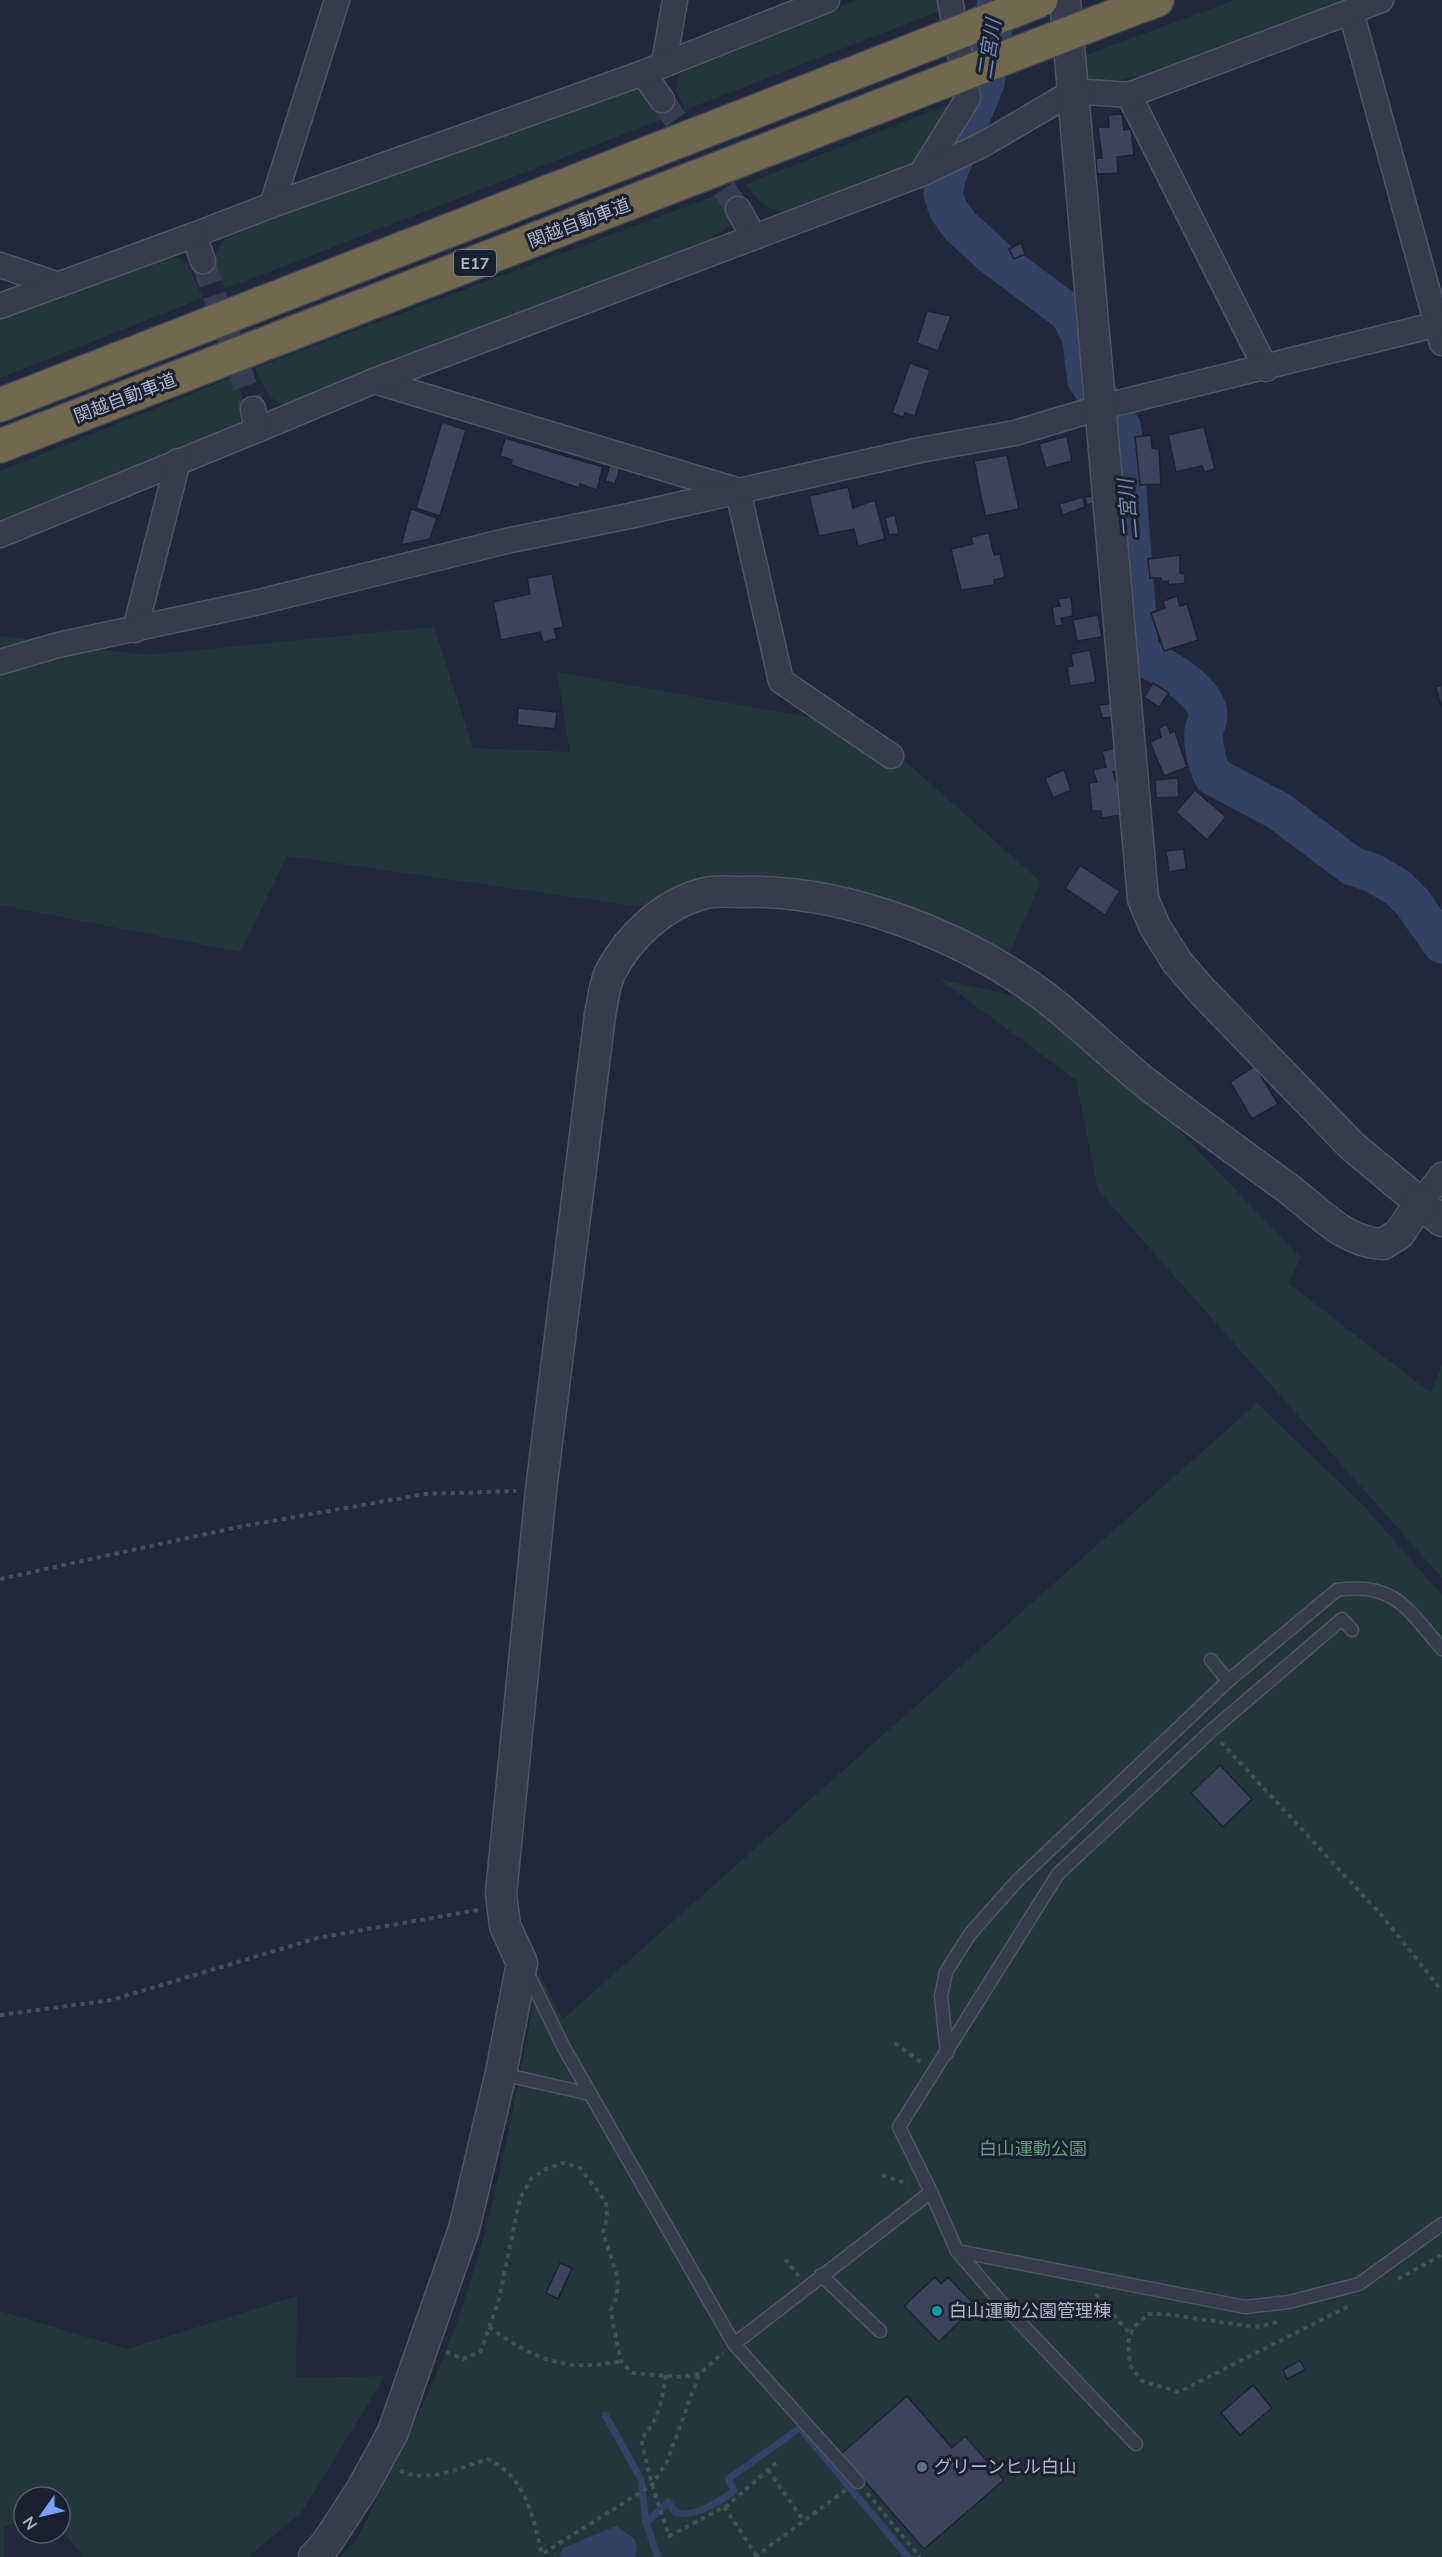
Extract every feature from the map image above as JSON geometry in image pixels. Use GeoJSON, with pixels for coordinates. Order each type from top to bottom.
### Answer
{"type":"FeatureCollection","features":[{"type":"Feature","properties":{"kind":"highway","name":"E17"},"geometry":{"type":"LineString","coordinates":[[0,405],[1041,0]]}},
{"type":"Feature","properties":{"kind":"highway","name":"関越自動車道"},"geometry":{"type":"LineString","coordinates":[[0,446],[1157,0]]}},
{"type":"Feature","properties":{"kind":"street"},"geometry":{"type":"LineString","coordinates":[[272,205],[337,0]]}},
{"type":"Feature","properties":{"kind":"street"},"geometry":{"type":"LineString","coordinates":[[662,100],[653,68],[675,0]]}},
{"type":"Feature","properties":{"kind":"street"},"geometry":{"type":"LineString","coordinates":[[0,306],[653,68],[827,0]]}},
{"type":"Feature","properties":{"kind":"street"},"geometry":{"type":"LineString","coordinates":[[921,174],[968,98],[950,0]]}},
{"type":"Feature","properties":{"kind":"street"},"geometry":{"type":"LineString","coordinates":[[1065,0],[1143,899],[1155,927],[1177,962],[1203,992],[1352,1146],[1431,1212]]}},
{"type":"Feature","properties":{"kind":"street"},"geometry":{"type":"LineString","coordinates":[[0,536],[178,461],[255,419],[374,381],[921,174],[982,145],[1074,91],[1129,95],[1381,0]]}},
{"type":"Feature","properties":{"kind":"street"},"geometry":{"type":"LineString","coordinates":[[0,662],[58,645],[135,630],[506,540],[629,516],[920,450],[1016,433],[1102,407],[1440,330],[1351,12]]}},
{"type":"Feature","properties":{"kind":"street"},"geometry":{"type":"LineString","coordinates":[[1129,95],[1266,369]]}},
{"type":"Feature","properties":{"kind":"street"},"geometry":{"type":"LineString","coordinates":[[738,209],[754,237]]}},
{"type":"Feature","properties":{"kind":"street"},"geometry":{"type":"LineString","coordinates":[[194,236],[203,261]]}},
{"type":"Feature","properties":{"kind":"street"},"geometry":{"type":"LineString","coordinates":[[0,265],[56,284]]}},
{"type":"Feature","properties":{"kind":"street"},"geometry":{"type":"LineString","coordinates":[[374,381],[738,490]]}},
{"type":"Feature","properties":{"kind":"street"},"geometry":{"type":"LineString","coordinates":[[135,630],[178,461]]}},
{"type":"Feature","properties":{"kind":"street"},"geometry":{"type":"LineString","coordinates":[[738,490],[781,681],[891,756]]}},
{"type":"Feature","properties":{"kind":"street"},"geometry":{"type":"LineString","coordinates":[[314,2557],[326,2544],[356,2498],[393,2432],[464,2229],[501,2073],[522,1963],[505,1926],[502,1905],[510,1786],[519,1723],[541,1490],[579,1171],[600,1015],[610,974],[637,936],[669,907],[704,893],[758,891],[829,901],[908,922],[1008,971],[1046,998],[1145,1082],[1287,1187],[1341,1231],[1355,1239],[1383,1244],[1431,1212],[1442,1175]]}},
{"type":"Feature","properties":{"kind":"lane"},"geometry":{"type":"LineString","coordinates":[[947,2053],[941,1996],[946,1972],[970,1934],[1018,1880],[1228,1681],[1337,1590],[1356,1587],[1398,1599],[1442,1650]]}},
{"type":"Feature","properties":{"kind":"lane"},"geometry":{"type":"LineString","coordinates":[[1136,2444],[1006,2308],[957,2251],[899,2127],[1058,1874],[1211,1731],[1342,1619],[1352,1630]]}},
{"type":"Feature","properties":{"kind":"lane"},"geometry":{"type":"LineString","coordinates":[[1211,1660],[1228,1681]]}},
{"type":"Feature","properties":{"kind":"lane"},"geometry":{"type":"LineString","coordinates":[[522,1963],[564,2048],[734,2344],[858,2482]]}},
{"type":"Feature","properties":{"kind":"lane"},"geometry":{"type":"LineString","coordinates":[[501,2073],[591,2094]]}},
{"type":"Feature","properties":{"kind":"lane"},"geometry":{"type":"LineString","coordinates":[[734,2344],[820,2275],[931,2192]]}},
{"type":"Feature","properties":{"kind":"lane"},"geometry":{"type":"LineString","coordinates":[[957,2251],[1245,2307],[1289,2302],[1359,2284],[1442,2224]]}},
{"type":"Feature","properties":{"kind":"lane"},"geometry":{"type":"LineString","coordinates":[[820,2275],[880,2331]]}},
{"type":"Feature","properties":{"kind":"path"},"geometry":{"type":"LineString","coordinates":[[0,1579],[238,1527],[425,1494],[541,1490]]}},
{"type":"Feature","properties":{"kind":"path"},"geometry":{"type":"LineString","coordinates":[[1211,1731],[1383,1918],[1442,1991]]}},
{"type":"Feature","properties":{"kind":"path"},"geometry":{"type":"LineString","coordinates":[[0,2015],[112,2000],[317,1938],[502,1905]]}},
{"type":"Feature","properties":{"kind":"path"},"geometry":{"type":"LineString","coordinates":[[895,2043],[935,2072]]}},
{"type":"Feature","properties":{"kind":"path"},"geometry":{"type":"LineString","coordinates":[[449,2354],[464,2359],[481,2351],[498,2299],[520,2198],[531,2179],[544,2170],[563,2163],[580,2168],[606,2202],[607,2220],[603,2233],[618,2278],[617,2295],[611,2310],[621,2361],[632,2373],[666,2376],[699,2374]]}},
{"type":"Feature","properties":{"kind":"path"},"geometry":{"type":"LineString","coordinates":[[1393,2282],[1442,2255]]}},
{"type":"Feature","properties":{"kind":"path"},"geometry":{"type":"LineString","coordinates":[[1082,2277],[1130,2335]]}},
{"type":"Feature","properties":{"kind":"path"},"geometry":{"type":"LineString","coordinates":[[1288,2320],[1255,2327],[1165,2314],[1148,2314],[1133,2328],[1130,2335],[1128,2343],[1130,2365],[1142,2381],[1179,2392],[1354,2303]]}},
{"type":"Feature","properties":{"kind":"path"},"geometry":{"type":"LineString","coordinates":[[489,2327],[523,2351],[559,2363],[596,2366],[621,2361]]}},
{"type":"Feature","properties":{"kind":"path"},"geometry":{"type":"LineString","coordinates":[[379,2458],[411,2476],[434,2474],[488,2459],[507,2469],[523,2492],[542,2554],[652,2485],[667,2462],[699,2374],[734,2344]]}},
{"type":"Feature","properties":{"kind":"path"},"geometry":{"type":"LineString","coordinates":[[666,2376],[661,2409],[652,2428],[642,2439],[652,2485],[669,2536],[724,2507],[777,2462]]}},
{"type":"Feature","properties":{"kind":"path"},"geometry":{"type":"LineString","coordinates":[[768,2470],[804,2521]]}},
{"type":"Feature","properties":{"kind":"path"},"geometry":{"type":"LineString","coordinates":[[724,2507],[756,2556],[858,2482],[920,2557]]}},
{"type":"Feature","properties":{"kind":"green space"},"geometry":{"type":"Polygon","coordinates":[[[856,0],[944,0],[947,8],[685,110],[676,89],[679,75],[708,57],[856,0]]]}},
{"type":"Feature","properties":{"kind":"green space"},"geometry":{"type":"Polygon","coordinates":[[[1235,0],[1360,0],[1139,79],[1136,76],[1093,87],[1087,81],[1086,55],[1235,0]]]}},
{"type":"Feature","properties":{"kind":"green space"},"geometry":{"type":"Polygon","coordinates":[[[636,88],[652,95],[668,117],[225,289],[218,272],[216,259],[219,246],[232,232],[636,88]]]}},
{"type":"Feature","properties":{"kind":"green space"},"geometry":{"type":"Polygon","coordinates":[[[961,99],[929,151],[887,178],[783,212],[766,206],[746,184],[961,99]]]}},
{"type":"Feature","properties":{"kind":"green space"},"geometry":{"type":"Polygon","coordinates":[[[722,193],[736,213],[732,224],[708,241],[287,406],[280,404],[271,396],[255,368],[722,193]]]}},
{"type":"Feature","properties":{"kind":"green space"},"geometry":{"type":"Polygon","coordinates":[[[176,257],[186,262],[203,298],[0,378],[0,318],[162,258],[176,257]]]}},
{"type":"Feature","properties":{"kind":"green space"},"geometry":{"type":"Polygon","coordinates":[[[235,376],[243,396],[245,411],[243,417],[232,428],[221,435],[0,531],[0,471],[235,376]]]}},
{"type":"Feature","properties":{"kind":"green space"},"geometry":{"type":"Polygon","coordinates":[[[434,627],[473,748],[570,752],[557,672],[868,728],[1041,882],[1006,961],[814,896],[634,906],[287,856],[240,952],[0,905],[0,636],[145,655],[434,627]]]}},
{"type":"Feature","properties":{"kind":"green space"},"geometry":{"type":"Polygon","coordinates":[[[939,979],[1058,1005],[1301,1258],[1288,1283],[1431,1393],[1442,1364],[1442,1578],[1098,1190],[1076,1080],[939,979]]]}},
{"type":"Feature","properties":{"kind":"green space","name":"白山運動公園"},"geometry":{"type":"Polygon","coordinates":[[[1257,1403],[1363,1505],[1442,1595],[1442,2557],[340,2557],[356,2541],[397,2459],[436,2375],[458,2318],[495,2190],[539,1972],[563,2019],[1257,1403]]]}},
{"type":"Feature","properties":{"kind":"green space"},"geometry":{"type":"Polygon","coordinates":[[[297,2296],[296,2378],[385,2376],[302,2512],[248,2557],[84,2557],[72,2542],[72,2485],[12,2485],[12,2524],[4,2526],[4,2557],[0,2557],[0,2311],[127,2349],[297,2296]]]}},
{"type":"Feature","properties":{"kind":"water"},"geometry":{"type":"Polygon","coordinates":[[[616,2526],[635,2539],[637,2549],[634,2557],[559,2557],[563,2548],[616,2526]]]}},
{"type":"Feature","properties":{"kind":"building"},"geometry":{"type":"Polygon","coordinates":[[[1122,114],[1124,130],[1131,129],[1134,155],[1117,157],[1118,173],[1097,174],[1096,158],[1102,158],[1098,127],[1109,127],[1108,115],[1122,114]]]}},
{"type":"Feature","properties":{"kind":"building"},"geometry":{"type":"Polygon","coordinates":[[[1021,243],[1025,254],[1014,259],[1009,249],[1021,243]]]}},
{"type":"Feature","properties":{"kind":"building"},"geometry":{"type":"Polygon","coordinates":[[[927,311],[951,316],[938,351],[917,343],[927,311]]]}},
{"type":"Feature","properties":{"kind":"building"},"geometry":{"type":"Polygon","coordinates":[[[910,363],[930,370],[915,416],[905,413],[903,417],[892,413],[910,363]]]}},
{"type":"Feature","properties":{"kind":"building"},"geometry":{"type":"Polygon","coordinates":[[[442,422],[466,430],[440,516],[416,508],[442,422]]]}},
{"type":"Feature","properties":{"kind":"building"},"geometry":{"type":"Polygon","coordinates":[[[1204,427],[1215,469],[1204,472],[1202,466],[1176,472],[1168,435],[1204,427]]]}},
{"type":"Feature","properties":{"kind":"building"},"geometry":{"type":"Polygon","coordinates":[[[1151,435],[1152,448],[1159,449],[1161,484],[1140,485],[1135,437],[1151,435]]]}},
{"type":"Feature","properties":{"kind":"building"},"geometry":{"type":"Polygon","coordinates":[[[1067,436],[1072,461],[1046,468],[1039,444],[1067,436]]]}},
{"type":"Feature","properties":{"kind":"building"},"geometry":{"type":"Polygon","coordinates":[[[505,438],[603,467],[597,490],[580,484],[579,488],[511,465],[512,460],[500,456],[505,438]]]}},
{"type":"Feature","properties":{"kind":"building"},"geometry":{"type":"Polygon","coordinates":[[[1007,455],[1019,509],[985,516],[974,461],[1007,455]]]}},
{"type":"Feature","properties":{"kind":"building"},"geometry":{"type":"Polygon","coordinates":[[[610,465],[620,468],[615,484],[605,481],[610,465]]]}},
{"type":"Feature","properties":{"kind":"building"},"geometry":{"type":"Polygon","coordinates":[[[848,487],[853,508],[875,500],[885,539],[858,546],[854,529],[819,536],[809,496],[848,487]]]}},
{"type":"Feature","properties":{"kind":"building"},"geometry":{"type":"Polygon","coordinates":[[[1096,495],[1098,502],[1087,505],[1085,497],[1096,495]]]}},
{"type":"Feature","properties":{"kind":"building"},"geometry":{"type":"Polygon","coordinates":[[[1083,497],[1085,507],[1063,515],[1059,504],[1083,497]]]}},
{"type":"Feature","properties":{"kind":"building"},"geometry":{"type":"Polygon","coordinates":[[[411,509],[437,518],[430,539],[401,545],[411,509]]]}},
{"type":"Feature","properties":{"kind":"building"},"geometry":{"type":"Polygon","coordinates":[[[895,515],[899,534],[889,535],[885,518],[895,515]]]}},
{"type":"Feature","properties":{"kind":"building"},"geometry":{"type":"Polygon","coordinates":[[[989,533],[994,555],[1000,554],[1005,577],[994,580],[995,585],[961,590],[951,549],[973,544],[971,537],[989,533]]]}},
{"type":"Feature","properties":{"kind":"building"},"geometry":{"type":"Polygon","coordinates":[[[1180,555],[1180,573],[1185,574],[1185,583],[1168,585],[1168,581],[1162,582],[1161,578],[1150,578],[1148,559],[1180,555]]]}},
{"type":"Feature","properties":{"kind":"building"},"geometry":{"type":"Polygon","coordinates":[[[552,574],[563,627],[554,629],[557,639],[543,642],[540,632],[501,640],[493,602],[530,594],[527,578],[552,574]]]}},
{"type":"Feature","properties":{"kind":"building"},"geometry":{"type":"Polygon","coordinates":[[[1177,596],[1180,606],[1187,604],[1198,640],[1164,651],[1151,613],[1165,608],[1163,601],[1177,596]]]}},
{"type":"Feature","properties":{"kind":"building"},"geometry":{"type":"Polygon","coordinates":[[[1071,597],[1073,616],[1061,618],[1063,625],[1055,626],[1052,607],[1060,606],[1058,599],[1071,597]]]}},
{"type":"Feature","properties":{"kind":"building"},"geometry":{"type":"Polygon","coordinates":[[[1098,615],[1102,637],[1077,641],[1073,620],[1098,615]]]}},
{"type":"Feature","properties":{"kind":"building"},"geometry":{"type":"Polygon","coordinates":[[[1090,650],[1096,682],[1070,686],[1067,667],[1073,666],[1071,654],[1090,650]]]}},
{"type":"Feature","properties":{"kind":"building"},"geometry":{"type":"Polygon","coordinates":[[[1153,683],[1169,693],[1159,707],[1144,697],[1153,683]]]}},
{"type":"Feature","properties":{"kind":"building"},"geometry":{"type":"Polygon","coordinates":[[[1442,685],[1442,706],[1441,706],[1436,687],[1442,685]]]}},
{"type":"Feature","properties":{"kind":"building"},"geometry":{"type":"Polygon","coordinates":[[[1112,703],[1115,717],[1102,718],[1099,705],[1112,703]]]}},
{"type":"Feature","properties":{"kind":"building"},"geometry":{"type":"Polygon","coordinates":[[[518,708],[557,712],[555,729],[517,725],[518,708]]]}},
{"type":"Feature","properties":{"kind":"building"},"geometry":{"type":"Polygon","coordinates":[[[1167,724],[1170,733],[1175,731],[1187,767],[1164,776],[1150,742],[1161,737],[1159,728],[1167,724]]]}},
{"type":"Feature","properties":{"kind":"building"},"geometry":{"type":"Polygon","coordinates":[[[1117,748],[1121,769],[1113,772],[1116,782],[1122,781],[1124,795],[1118,796],[1120,815],[1102,818],[1101,811],[1092,811],[1089,783],[1097,782],[1093,770],[1106,767],[1102,751],[1117,748]]]}},
{"type":"Feature","properties":{"kind":"building"},"geometry":{"type":"Polygon","coordinates":[[[1064,770],[1071,790],[1053,798],[1045,778],[1064,770]]]}},
{"type":"Feature","properties":{"kind":"building"},"geometry":{"type":"Polygon","coordinates":[[[1178,778],[1179,797],[1156,798],[1155,780],[1178,778]]]}},
{"type":"Feature","properties":{"kind":"building"},"geometry":{"type":"Polygon","coordinates":[[[1195,790],[1226,817],[1207,840],[1176,812],[1195,790]]]}},
{"type":"Feature","properties":{"kind":"building"},"geometry":{"type":"Polygon","coordinates":[[[1184,849],[1186,869],[1169,872],[1166,851],[1184,849]]]}},
{"type":"Feature","properties":{"kind":"building"},"geometry":{"type":"Polygon","coordinates":[[[1080,865],[1120,891],[1105,915],[1065,888],[1080,865]]]}},
{"type":"Feature","properties":{"kind":"building"},"geometry":{"type":"Polygon","coordinates":[[[1255,1066],[1278,1104],[1252,1119],[1230,1082],[1255,1066]]]}},
{"type":"Feature","properties":{"kind":"building"},"geometry":{"type":"Polygon","coordinates":[[[1220,1765],[1252,1799],[1223,1827],[1191,1793],[1220,1765]]]}},
{"type":"Feature","properties":{"kind":"building"},"geometry":{"type":"Polygon","coordinates":[[[560,2263],[572,2268],[558,2299],[546,2293],[560,2263]]]}},
{"type":"Feature","properties":{"kind":"building","name":"白山運動公園管理棟"},"geometry":{"type":"Polygon","coordinates":[[[935,2277],[941,2284],[948,2277],[973,2303],[959,2317],[961,2320],[939,2342],[904,2306],[935,2277]]]}},
{"type":"Feature","properties":{"kind":"building"},"geometry":{"type":"Polygon","coordinates":[[[1300,2360],[1305,2370],[1287,2379],[1283,2370],[1300,2360]]]}},
{"type":"Feature","properties":{"kind":"building"},"geometry":{"type":"Polygon","coordinates":[[[1253,2385],[1272,2408],[1240,2435],[1221,2413],[1253,2385]]]}},
{"type":"Feature","properties":{"kind":"building","name":"グリーンヒル白山"},"geometry":{"type":"Polygon","coordinates":[[[907,2396],[952,2448],[965,2436],[1004,2480],[924,2549],[841,2454],[907,2396]]]}},
{"type":"Feature","properties":{"kind":"waterway","name":"二宮川"},"geometry":{"type":"LineString","coordinates":[[997,0],[985,83],[947,175],[943,194],[948,209],[960,226],[994,257],[1070,314],[1081,336],[1087,380],[1122,428],[1140,655],[1182,680],[1192,688],[1206,706],[1208,720],[1204,730],[1204,741],[1207,760],[1213,776],[1279,811],[1352,866],[1373,873],[1397,887],[1413,903],[1442,944]]}},
{"type":"Feature","properties":{"kind":"waterway"},"geometry":{"type":"LineString","coordinates":[[605,2415],[641,2479],[646,2523],[658,2557]]}},
{"type":"Feature","properties":{"kind":"waterway"},"geometry":{"type":"LineString","coordinates":[[646,2523],[668,2502],[676,2513],[692,2513],[720,2500],[734,2491],[728,2479],[800,2428],[908,2557]]}},
{"type":"Feature","properties":{"kind":"tunnel"},"geometry":{"type":"LineString","coordinates":[[662,100],[738,209]]}},
{"type":"Feature","properties":{"kind":"tunnel"},"geometry":{"type":"LineString","coordinates":[[203,261],[253,409]]}},
{"type":"Feature","properties":{"kind":"place","name":"白山運動公園管理棟"},"geometry":{"type":"Point","coordinates":[937,2311]}},
{"type":"Feature","properties":{"kind":"place","name":"グリーンヒル白山"},"geometry":{"type":"Point","coordinates":[922,2467]}}]}
